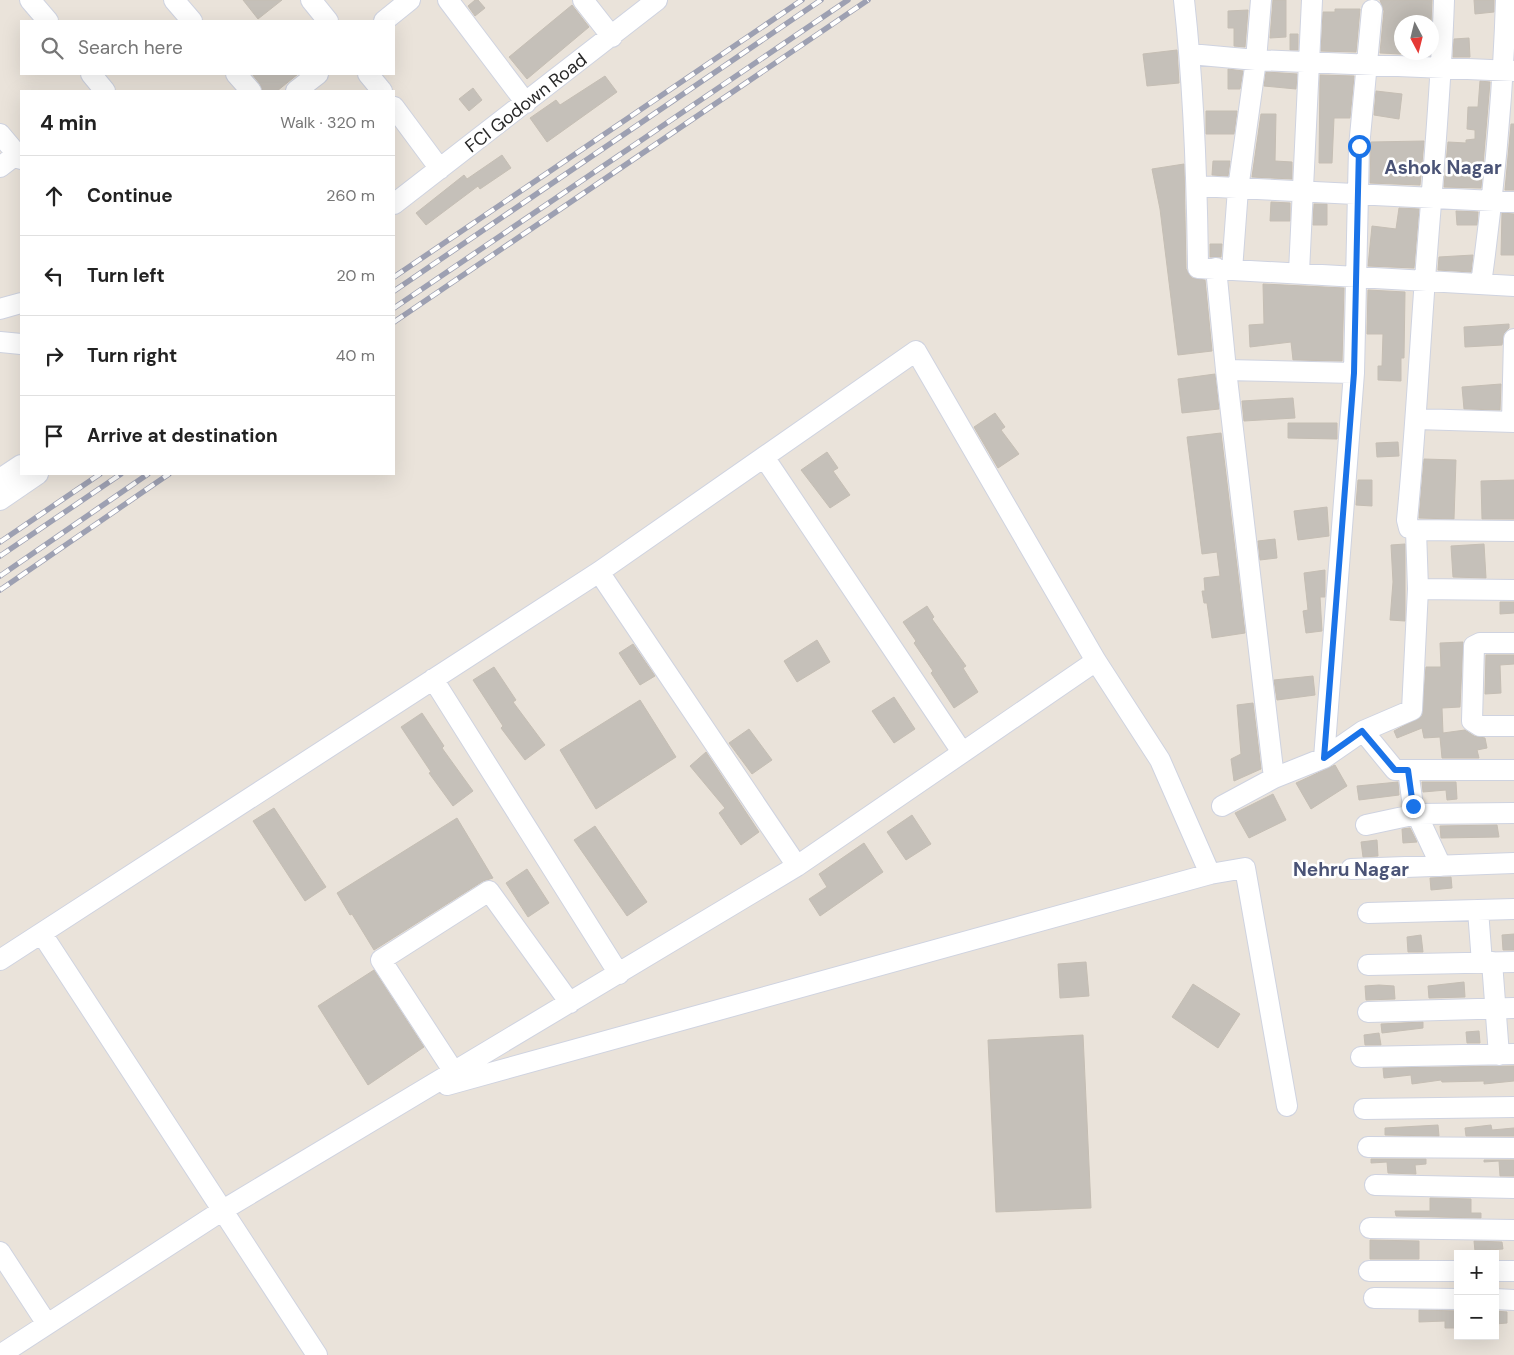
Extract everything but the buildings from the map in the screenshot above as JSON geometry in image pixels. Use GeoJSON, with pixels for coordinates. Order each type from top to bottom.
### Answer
{"type":"FeatureCollection","features":[{"type":"Feature","properties":{"kind":"street"},"geometry":{"type":"LineString","coordinates":[[30,0],[47,20]]}},
{"type":"Feature","properties":{"kind":"street"},"geometry":{"type":"LineString","coordinates":[[174,0],[191,20]]}},
{"type":"Feature","properties":{"kind":"street"},"geometry":{"type":"LineString","coordinates":[[311,0],[327,20]]}},
{"type":"Feature","properties":{"kind":"street"},"geometry":{"type":"LineString","coordinates":[[385,20],[410,0]]}},
{"type":"Feature","properties":{"kind":"street"},"geometry":{"type":"LineString","coordinates":[[448,0],[526,103]]}},
{"type":"Feature","properties":{"kind":"street"},"geometry":{"type":"LineString","coordinates":[[583,0],[612,37]]}},
{"type":"Feature","properties":{"kind":"street","name":"FCI Godown Road"},"geometry":{"type":"LineString","coordinates":[[395,203],[612,37],[657,0]]}},
{"type":"Feature","properties":{"kind":"street"},"geometry":{"type":"LineString","coordinates":[[1184,0],[1190,54],[1197,186],[1198,268],[1299,272],[1425,282],[1514,286]]}},
{"type":"Feature","properties":{"kind":"street"},"geometry":{"type":"LineString","coordinates":[[1261,0],[1256,60],[1238,189],[1224,269],[1226,370],[1274,778]]}},
{"type":"Feature","properties":{"kind":"street"},"geometry":{"type":"LineString","coordinates":[[1299,272],[1312,0]]}},
{"type":"Feature","properties":{"kind":"street"},"geometry":{"type":"LineString","coordinates":[[1444,0],[1442,68],[1425,282],[1417,419],[1407,520],[1409,528],[1416,530],[1514,531]]}},
{"type":"Feature","properties":{"kind":"street"},"geometry":{"type":"LineString","coordinates":[[1480,284],[1509,70],[1506,0]]}},
{"type":"Feature","properties":{"kind":"street"},"geometry":{"type":"LineString","coordinates":[[1324,758],[1354,373],[1359,146],[1372,10]]}},
{"type":"Feature","properties":{"kind":"street"},"geometry":{"type":"LineString","coordinates":[[1190,54],[1256,60],[1509,70]]}},
{"type":"Feature","properties":{"kind":"street"},"geometry":{"type":"LineString","coordinates":[[92,75],[104,90]]}},
{"type":"Feature","properties":{"kind":"street"},"geometry":{"type":"LineString","coordinates":[[237,75],[250,90]]}},
{"type":"Feature","properties":{"kind":"street"},"geometry":{"type":"LineString","coordinates":[[297,90],[317,75]]}},
{"type":"Feature","properties":{"kind":"street"},"geometry":{"type":"LineString","coordinates":[[369,75],[381,90]]}},
{"type":"Feature","properties":{"kind":"street"},"geometry":{"type":"LineString","coordinates":[[395,108],[440,169]]}},
{"type":"Feature","properties":{"kind":"street"},"geometry":{"type":"LineString","coordinates":[[0,134],[19,157],[0,167]]}},
{"type":"Feature","properties":{"kind":"street"},"geometry":{"type":"LineString","coordinates":[[1197,186],[1514,202]]}},
{"type":"Feature","properties":{"kind":"street"},"geometry":{"type":"LineString","coordinates":[[0,309],[20,303]]}},
{"type":"Feature","properties":{"kind":"street"},"geometry":{"type":"LineString","coordinates":[[1417,419],[1513,422],[1514,339]]}},
{"type":"Feature","properties":{"kind":"street"},"geometry":{"type":"LineString","coordinates":[[0,342],[20,344]]}},
{"type":"Feature","properties":{"kind":"street"},"geometry":{"type":"LineString","coordinates":[[0,960],[599,572],[916,351],[1096,661],[1160,760],[1210,874]]}},
{"type":"Feature","properties":{"kind":"street"},"geometry":{"type":"LineString","coordinates":[[1226,370],[1354,373]]}},
{"type":"Feature","properties":{"kind":"street"},"geometry":{"type":"LineString","coordinates":[[764,458],[962,752]]}},
{"type":"Feature","properties":{"kind":"street"},"geometry":{"type":"LineString","coordinates":[[0,479],[20,466]]}},
{"type":"Feature","properties":{"kind":"street"},"geometry":{"type":"LineString","coordinates":[[0,500],[37,475]]}},
{"type":"Feature","properties":{"kind":"street"},"geometry":{"type":"LineString","coordinates":[[1222,806],[1274,778],[1324,758],[1362,731],[1412,710],[1418,589],[1416,530]]}},
{"type":"Feature","properties":{"kind":"street"},"geometry":{"type":"LineString","coordinates":[[599,572],[797,866]]}},
{"type":"Feature","properties":{"kind":"street"},"geometry":{"type":"LineString","coordinates":[[1418,589],[1514,590]]}},
{"type":"Feature","properties":{"kind":"street"},"geometry":{"type":"LineString","coordinates":[[1514,643],[1480,643],[1474,646],[1472,721],[1480,726],[1514,726]]}},
{"type":"Feature","properties":{"kind":"street"},"geometry":{"type":"LineString","coordinates":[[0,1355],[223,1210],[797,866],[1096,661]]}},
{"type":"Feature","properties":{"kind":"street"},"geometry":{"type":"LineString","coordinates":[[433,679],[619,974]]}},
{"type":"Feature","properties":{"kind":"street"},"geometry":{"type":"LineString","coordinates":[[1362,731],[1395,770],[1514,770]]}},
{"type":"Feature","properties":{"kind":"street"},"geometry":{"type":"LineString","coordinates":[[1408,770],[1413,806],[1441,866]]}},
{"type":"Feature","properties":{"kind":"street"},"geometry":{"type":"LineString","coordinates":[[1366,825],[1417,814],[1514,813]]}},
{"type":"Feature","properties":{"kind":"street"},"geometry":{"type":"LineString","coordinates":[[1351,869],[1514,863]]}},
{"type":"Feature","properties":{"kind":"street"},"geometry":{"type":"LineString","coordinates":[[421,1092],[1210,874],[1245,868],[1287,1106]]}},
{"type":"Feature","properties":{"kind":"street"},"geometry":{"type":"LineString","coordinates":[[454,1072],[381,960],[489,891],[570,1003]]}},
{"type":"Feature","properties":{"kind":"street"},"geometry":{"type":"LineString","coordinates":[[1368,913],[1514,909]]}},
{"type":"Feature","properties":{"kind":"street"},"geometry":{"type":"LineString","coordinates":[[1361,1057],[1506,1054],[1505,1008],[1487,963],[1478,910]]}},
{"type":"Feature","properties":{"kind":"street"},"geometry":{"type":"LineString","coordinates":[[42,934],[317,1355]]}},
{"type":"Feature","properties":{"kind":"street"},"geometry":{"type":"LineString","coordinates":[[1368,965],[1514,962]]}},
{"type":"Feature","properties":{"kind":"street"},"geometry":{"type":"LineString","coordinates":[[1368,1012],[1505,1008]]}},
{"type":"Feature","properties":{"kind":"street"},"geometry":{"type":"LineString","coordinates":[[1364,1109],[1514,1107]]}},
{"type":"Feature","properties":{"kind":"street"},"geometry":{"type":"LineString","coordinates":[[1368,1147],[1514,1148]]}},
{"type":"Feature","properties":{"kind":"street"},"geometry":{"type":"LineString","coordinates":[[1375,1185],[1514,1188]]}},
{"type":"Feature","properties":{"kind":"street"},"geometry":{"type":"LineString","coordinates":[[1370,1228],[1514,1230]]}},
{"type":"Feature","properties":{"kind":"street"},"geometry":{"type":"LineString","coordinates":[[0,1252],[47,1324]]}},
{"type":"Feature","properties":{"kind":"street"},"geometry":{"type":"LineString","coordinates":[[1369,1271],[1454,1271]]}},
{"type":"Feature","properties":{"kind":"street"},"geometry":{"type":"LineString","coordinates":[[1499,1271],[1514,1271]]}},
{"type":"Feature","properties":{"kind":"street"},"geometry":{"type":"LineString","coordinates":[[1374,1298],[1454,1299]]}},
{"type":"Feature","properties":{"kind":"street"},"geometry":{"type":"LineString","coordinates":[[1499,1299],[1514,1300]]}},
{"type":"Feature","properties":{"kind":"railway"},"geometry":{"type":"LineString","coordinates":[[395,276],[802,0]]}},
{"type":"Feature","properties":{"kind":"railway"},"geometry":{"type":"LineString","coordinates":[[395,290],[821,0]]}},
{"type":"Feature","properties":{"kind":"railway"},"geometry":{"type":"LineString","coordinates":[[395,307],[848,0]]}},
{"type":"Feature","properties":{"kind":"railway"},"geometry":{"type":"LineString","coordinates":[[395,321],[868,0]]}},
{"type":"Feature","properties":{"kind":"railway"},"geometry":{"type":"LineString","coordinates":[[0,542],[99,475]]}},
{"type":"Feature","properties":{"kind":"railway"},"geometry":{"type":"LineString","coordinates":[[0,556],[120,475]]}},
{"type":"Feature","properties":{"kind":"railway"},"geometry":{"type":"LineString","coordinates":[[0,576],[147,475]]}},
{"type":"Feature","properties":{"kind":"railway"},"geometry":{"type":"LineString","coordinates":[[0,590],[168,475]]}},
{"type":"Feature","properties":{"kind":"district","name":"Ashok Nagar"},"geometry":{"type":"Point","coordinates":[1443,167]}},
{"type":"Feature","properties":{"kind":"district","name":"Nehru Nagar"},"geometry":{"type":"Point","coordinates":[1351,869]}},
{"type":"Feature","properties":{"kind":"route"},"geometry":{"type":"LineString","coordinates":[[1359,146],[1354,373],[1324,758],[1362,731],[1395,770],[1408,770],[1413,806]]}}]}
